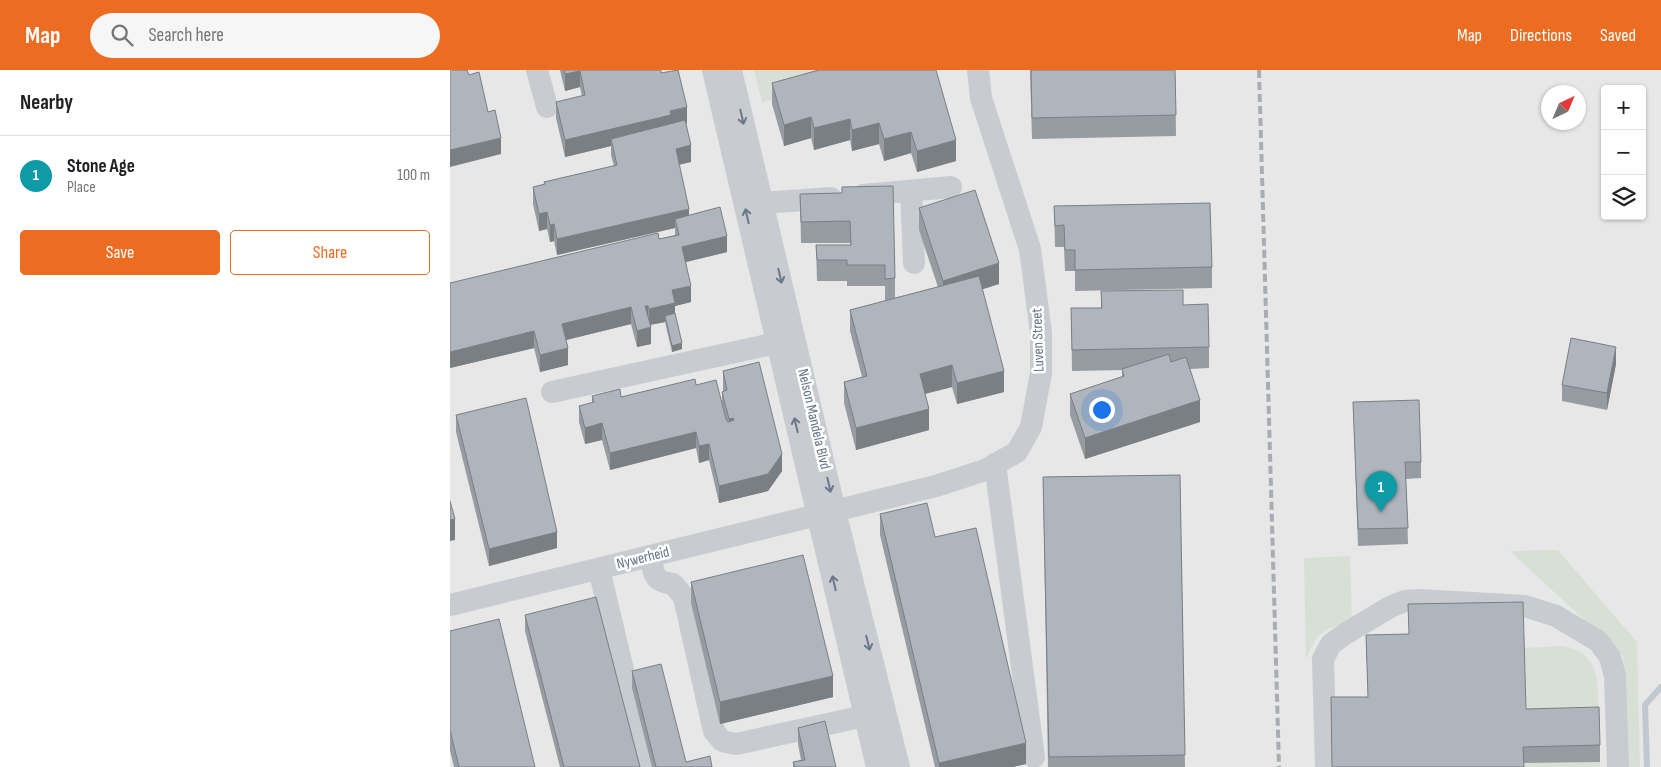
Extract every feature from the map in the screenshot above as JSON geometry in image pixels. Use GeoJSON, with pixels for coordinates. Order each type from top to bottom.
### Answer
{"type":"FeatureCollection","features":[{"type":"Feature","properties":{"kind":"street"},"geometry":{"type":"LineString","coordinates":[[537,70],[547,107]]}},
{"type":"Feature","properties":{"kind":"street","name":"Nelson Mandela Blvd"},"geometry":{"type":"LineString","coordinates":[[713,70],[777,343],[899,767]]}},
{"type":"Feature","properties":{"kind":"street","name":"Nelson Mandela Blvd"},"geometry":{"type":"LineString","coordinates":[[731,70],[763,203],[827,513],[865,716],[877,767]]}},
{"type":"Feature","properties":{"kind":"street","name":"Luven Street"},"geometry":{"type":"LineString","coordinates":[[827,513],[936,486],[995,464],[1017,452],[1031,427],[1041,373],[1041,333],[1030,249],[981,98],[978,70]]}},
{"type":"Feature","properties":{"kind":"street"},"geometry":{"type":"LineString","coordinates":[[763,203],[951,187]]}},
{"type":"Feature","properties":{"kind":"street"},"geometry":{"type":"LineString","coordinates":[[911,191],[914,263]]}},
{"type":"Feature","properties":{"kind":"street"},"geometry":{"type":"LineString","coordinates":[[552,392],[777,343]]}},
{"type":"Feature","properties":{"kind":"street"},"geometry":{"type":"LineString","coordinates":[[995,464],[1034,757]]}},
{"type":"Feature","properties":{"kind":"street","name":"Nywerheid"},"geometry":{"type":"LineString","coordinates":[[450,605],[827,513]]}},
{"type":"Feature","properties":{"kind":"street"},"geometry":{"type":"LineString","coordinates":[[650,556],[656,578],[659,581],[673,584],[684,597],[714,731],[722,741],[736,744],[865,716]]}},
{"type":"Feature","properties":{"kind":"street"},"geometry":{"type":"LineString","coordinates":[[599,569],[646,767]]}},
{"type":"Feature","properties":{"kind":"street"},"geometry":{"type":"LineString","coordinates":[[1326,767],[1323,658],[1331,644],[1390,607],[1404,601],[1420,600],[1525,606],[1556,616],[1598,641],[1610,657],[1615,676],[1618,767]]}},
{"type":"Feature","properties":{"kind":"shaded area"},"geometry":{"type":"Polygon","coordinates":[[[450,70],[1661,70],[1661,767],[450,767],[450,70]]]}},
{"type":"Feature","properties":{"kind":"shaded area"},"geometry":{"type":"Polygon","coordinates":[[[754,70],[883,70],[762,102],[754,70]]]}},
{"type":"Feature","properties":{"kind":"shaded area"},"geometry":{"type":"Polygon","coordinates":[[[1558,550],[1637,642],[1640,767],[1626,767],[1623,656],[1510,551],[1558,550]]]}},
{"type":"Feature","properties":{"kind":"shaded area"},"geometry":{"type":"Polygon","coordinates":[[[1350,556],[1352,623],[1328,629],[1322,633],[1313,643],[1306,660],[1304,558],[1350,556]]]}},
{"type":"Feature","properties":{"kind":"shaded area"},"geometry":{"type":"Polygon","coordinates":[[[1562,646],[1576,650],[1586,656],[1592,665],[1598,686],[1599,724],[1526,725],[1524,648],[1562,646]]]}},
{"type":"Feature","properties":{"kind":"shaded area"},"geometry":{"type":"Polygon","coordinates":[[[1600,762],[1600,767],[1524,767],[1523,763],[1600,762]]]}},
{"type":"Feature","properties":{"kind":"building"},"geometry":{"type":"Polygon","coordinates":[[[450,70],[467,70],[469,75],[479,72],[488,112],[495,110],[501,138],[450,150],[450,70]]]}},
{"type":"Feature","properties":{"kind":"building"},"geometry":{"type":"Polygon","coordinates":[[[564,70],[661,70],[661,73],[678,70],[687,107],[670,111],[671,115],[565,140],[556,102],[585,95],[580,71],[565,74],[564,70]]]}},
{"type":"Feature","properties":{"kind":"building"},"geometry":{"type":"Polygon","coordinates":[[[819,70],[936,70],[956,140],[917,151],[911,132],[884,139],[879,123],[852,130],[850,119],[814,128],[811,117],[784,125],[772,83],[819,70]]]}},
{"type":"Feature","properties":{"kind":"building"},"geometry":{"type":"Polygon","coordinates":[[[1031,70],[1175,70],[1176,115],[1032,118],[1031,70]]]}},
{"type":"Feature","properties":{"kind":"building"},"geometry":{"type":"Polygon","coordinates":[[[685,120],[691,145],[676,149],[689,209],[557,239],[554,224],[550,225],[547,212],[539,214],[533,187],[545,184],[544,182],[617,165],[611,139],[685,120]]]}},
{"type":"Feature","properties":{"kind":"building"},"geometry":{"type":"Polygon","coordinates":[[[893,186],[895,278],[885,279],[885,265],[847,265],[847,260],[817,260],[816,245],[851,245],[850,221],[801,222],[800,194],[842,193],[842,187],[893,186]]]}},
{"type":"Feature","properties":{"kind":"building"},"geometry":{"type":"Polygon","coordinates":[[[975,190],[999,263],[943,281],[919,208],[975,190]]]}},
{"type":"Feature","properties":{"kind":"building"},"geometry":{"type":"Polygon","coordinates":[[[1210,203],[1212,267],[1075,270],[1075,250],[1065,250],[1064,225],[1055,226],[1054,206],[1210,203]]]}},
{"type":"Feature","properties":{"kind":"building"},"geometry":{"type":"Polygon","coordinates":[[[720,207],[727,236],[682,247],[691,286],[672,290],[675,303],[649,309],[648,306],[645,306],[651,327],[637,331],[631,307],[562,324],[568,348],[540,355],[534,331],[450,352],[450,283],[658,233],[659,239],[679,235],[675,219],[720,207]]]}},
{"type":"Feature","properties":{"kind":"building"},"geometry":{"type":"Polygon","coordinates":[[[979,276],[1004,371],[957,383],[952,365],[920,374],[929,409],[856,428],[844,382],[867,376],[850,310],[979,276]]]}},
{"type":"Feature","properties":{"kind":"building"},"geometry":{"type":"Polygon","coordinates":[[[1183,290],[1183,305],[1208,304],[1209,347],[1072,350],[1071,308],[1102,308],[1101,291],[1183,290]]]}},
{"type":"Feature","properties":{"kind":"building"},"geometry":{"type":"Polygon","coordinates":[[[675,313],[682,343],[672,346],[665,316],[675,313]]]}},
{"type":"Feature","properties":{"kind":"building"},"geometry":{"type":"Polygon","coordinates":[[[1571,338],[1616,347],[1607,393],[1562,385],[1571,338]]]}},
{"type":"Feature","properties":{"kind":"building"},"geometry":{"type":"Polygon","coordinates":[[[1169,354],[1171,362],[1186,357],[1200,400],[1085,438],[1070,394],[1124,376],[1122,369],[1169,354]]]}},
{"type":"Feature","properties":{"kind":"building"},"geometry":{"type":"Polygon","coordinates":[[[759,362],[782,454],[768,474],[719,486],[709,444],[699,446],[696,432],[610,453],[602,423],[585,428],[579,406],[594,402],[592,396],[620,389],[621,397],[695,379],[696,385],[716,380],[726,419],[728,422],[734,420],[733,418],[729,419],[722,392],[727,390],[723,371],[759,362]]]}},
{"type":"Feature","properties":{"kind":"building"},"geometry":{"type":"Polygon","coordinates":[[[526,398],[557,532],[489,549],[456,415],[526,398]]]}},
{"type":"Feature","properties":{"kind":"building"},"geometry":{"type":"Polygon","coordinates":[[[1419,400],[1421,462],[1405,462],[1408,528],[1358,529],[1353,402],[1419,400]]]}},
{"type":"Feature","properties":{"kind":"building"},"geometry":{"type":"Polygon","coordinates":[[[1180,475],[1185,755],[1049,757],[1043,477],[1180,475]]]}},
{"type":"Feature","properties":{"kind":"building"},"geometry":{"type":"Polygon","coordinates":[[[450,501],[455,519],[450,520],[450,501]]]}},
{"type":"Feature","properties":{"kind":"building"},"geometry":{"type":"Polygon","coordinates":[[[927,503],[935,537],[976,528],[1026,743],[939,763],[880,514],[927,503]]]}},
{"type":"Feature","properties":{"kind":"building"},"geometry":{"type":"Polygon","coordinates":[[[803,555],[833,676],[720,702],[691,582],[803,555]]]}},
{"type":"Feature","properties":{"kind":"building"},"geometry":{"type":"Polygon","coordinates":[[[596,597],[640,767],[564,767],[525,615],[596,597]]]}},
{"type":"Feature","properties":{"kind":"building"},"geometry":{"type":"Polygon","coordinates":[[[1523,602],[1526,709],[1599,707],[1600,745],[1523,747],[1524,767],[1332,767],[1331,697],[1368,697],[1366,635],[1409,634],[1408,604],[1523,602]]]}},
{"type":"Feature","properties":{"kind":"building"},"geometry":{"type":"Polygon","coordinates":[[[499,619],[535,767],[459,767],[450,730],[450,631],[499,619]]]}},
{"type":"Feature","properties":{"kind":"building"},"geometry":{"type":"Polygon","coordinates":[[[661,664],[686,762],[710,756],[712,767],[656,767],[632,671],[661,664]]]}},
{"type":"Feature","properties":{"kind":"building"},"geometry":{"type":"Polygon","coordinates":[[[825,721],[836,767],[795,767],[793,762],[805,760],[798,728],[825,721]]]}},
{"type":"Feature","properties":{"kind":"waterway"},"geometry":{"type":"LineString","coordinates":[[1647,767],[1645,705],[1661,687]]}},
{"type":"Feature","properties":{"kind":"railway"},"geometry":{"type":"LineString","coordinates":[[1259,70],[1279,767]]}},
{"type":"Feature","properties":{"kind":"place","name":"Stone Age"},"geometry":{"type":"Point","coordinates":[1381,512]}}]}
